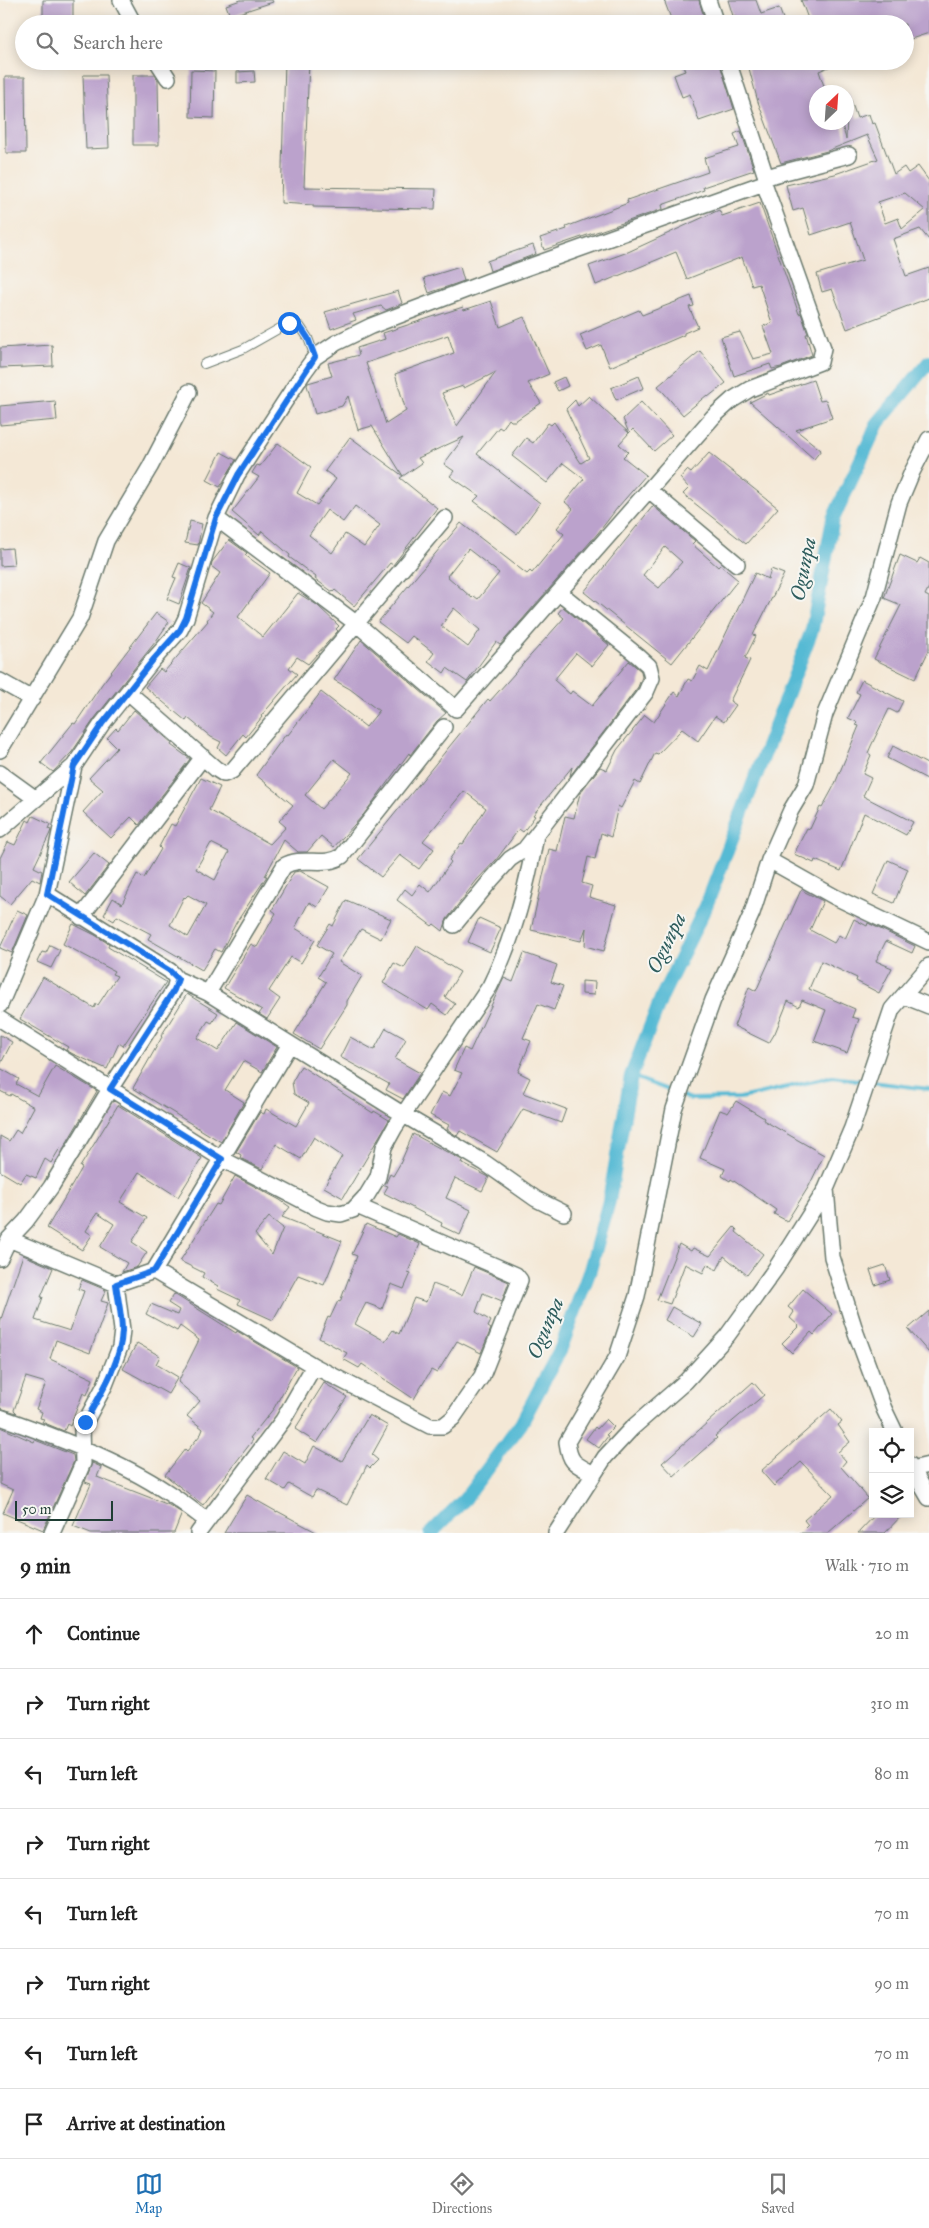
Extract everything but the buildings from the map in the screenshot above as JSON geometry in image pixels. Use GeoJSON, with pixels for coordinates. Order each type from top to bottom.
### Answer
{"type":"FeatureCollection","features":[{"type":"Feature","properties":{"kind":"street"},"geometry":{"type":"LineString","coordinates":[[121,0],[129,15]]}},
{"type":"Feature","properties":{"kind":"street"},"geometry":{"type":"LineString","coordinates":[[708,0],[713,15]]}},
{"type":"Feature","properties":{"kind":"street"},"geometry":{"type":"LineString","coordinates":[[163,70],[168,78]]}},
{"type":"Feature","properties":{"kind":"street"},"geometry":{"type":"LineString","coordinates":[[216,518],[357,624],[456,709],[713,416],[732,400],[750,389],[820,362],[823,356],[823,348],[765,180],[731,70]]}},
{"type":"Feature","properties":{"kind":"street"},"geometry":{"type":"LineString","coordinates":[[0,830],[74,766],[102,724],[180,630],[186,618],[216,518],[238,475],[315,357],[336,343],[371,326],[432,302],[765,180],[849,155]]}},
{"type":"Feature","properties":{"kind":"street"},"geometry":{"type":"LineString","coordinates":[[0,750],[80,618],[106,542],[150,467],[189,392]]}},
{"type":"Feature","properties":{"kind":"street"},"geometry":{"type":"LineString","coordinates":[[594,1474],[573,1463],[568,1454],[567,1442],[617,1357],[637,1296],[674,1109],[713,1000],[752,913],[770,860],[791,810],[806,785],[825,714],[874,597],[899,503],[929,439]]}},
{"type":"Feature","properties":{"kind":"street"},"geometry":{"type":"LineString","coordinates":[[649,490],[738,564]]}},
{"type":"Feature","properties":{"kind":"street"},"geometry":{"type":"LineString","coordinates":[[128,692],[224,774],[232,771],[445,518]]}},
{"type":"Feature","properties":{"kind":"street"},"geometry":{"type":"LineString","coordinates":[[454,925],[510,859],[525,849],[646,692],[652,678],[649,666],[560,592]]}},
{"type":"Feature","properties":{"kind":"street"},"geometry":{"type":"LineString","coordinates":[[0,681],[32,699]]}},
{"type":"Feature","properties":{"kind":"street"},"geometry":{"type":"LineString","coordinates":[[208,993],[284,866],[290,862],[304,860],[335,861],[342,856],[444,727]]}},
{"type":"Feature","properties":{"kind":"street"},"geometry":{"type":"LineString","coordinates":[[82,917],[203,757]]}},
{"type":"Feature","properties":{"kind":"street"},"geometry":{"type":"LineString","coordinates":[[0,1005],[47,894],[74,766]]}},
{"type":"Feature","properties":{"kind":"street"},"geometry":{"type":"LineString","coordinates":[[0,773],[36,799]]}},
{"type":"Feature","properties":{"kind":"street"},"geometry":{"type":"LineString","coordinates":[[0,1018],[222,1159],[317,1208],[341,1214],[353,1210],[367,1195],[378,1177],[384,1147],[395,1128],[490,986],[502,962],[528,882],[536,835]]}},
{"type":"Feature","properties":{"kind":"street"},"geometry":{"type":"LineString","coordinates":[[770,860],[835,897],[929,942]]}},
{"type":"Feature","properties":{"kind":"street"},"geometry":{"type":"LineString","coordinates":[[47,894],[170,971],[178,979],[208,993],[404,1116],[485,1163],[536,1199],[564,1213]]}},
{"type":"Feature","properties":{"kind":"street"},"geometry":{"type":"LineString","coordinates":[[556,1533],[606,1457],[632,1428],[686,1381],[727,1336],[776,1268],[826,1189],[852,1128],[892,1009],[929,966]]}},
{"type":"Feature","properties":{"kind":"street"},"geometry":{"type":"LineString","coordinates":[[0,1258],[9,1239],[26,1221],[51,1187],[110,1089],[174,990],[178,979]]}},
{"type":"Feature","properties":{"kind":"street"},"geometry":{"type":"LineString","coordinates":[[904,996],[929,1006]]}},
{"type":"Feature","properties":{"kind":"street"},"geometry":{"type":"LineString","coordinates":[[9,1239],[116,1284],[154,1271],[290,1044]]}},
{"type":"Feature","properties":{"kind":"street"},"geometry":{"type":"LineString","coordinates":[[826,1189],[832,1257],[866,1358],[892,1428]]}},
{"type":"Feature","properties":{"kind":"street"},"geometry":{"type":"LineString","coordinates":[[154,1271],[314,1366],[430,1426],[443,1426],[453,1418],[482,1376],[520,1280],[516,1275],[357,1206]]}},
{"type":"Feature","properties":{"kind":"street"},"geometry":{"type":"LineString","coordinates":[[52,1533],[83,1463],[82,1428],[106,1384],[120,1347],[122,1330],[116,1284]]}},
{"type":"Feature","properties":{"kind":"street"},"geometry":{"type":"LineString","coordinates":[[0,1417],[82,1449],[142,1478],[167,1492],[202,1527],[283,1420],[314,1366]]}},
{"type":"Feature","properties":{"kind":"street"},"geometry":{"type":"LineString","coordinates":[[914,1467],[929,1465]]}},
{"type":"Feature","properties":{"kind":"street"},"geometry":{"type":"LineString","coordinates":[[914,1472],[929,1498]]}},
{"type":"Feature","properties":{"kind":"lane"},"geometry":{"type":"LineString","coordinates":[[204,364],[243,350],[289,323],[300,326],[308,338],[315,357]]}},
{"type":"Feature","properties":{"kind":"waterway","name":"Ogunpa"},"geometry":{"type":"LineString","coordinates":[[431,1533],[465,1499],[521,1424],[561,1348],[590,1270],[609,1201],[631,1076],[662,996],[706,906],[812,630],[833,519],[878,423],[929,362]]}},
{"type":"Feature","properties":{"kind":"waterway"},"geometry":{"type":"LineString","coordinates":[[631,1076],[676,1093]]}},
{"type":"Feature","properties":{"kind":"waterway"},"geometry":{"type":"LineString","coordinates":[[682,1096],[691,1099],[740,1098],[832,1077],[865,1081]]}},
{"type":"Feature","properties":{"kind":"waterway"},"geometry":{"type":"LineString","coordinates":[[872,1082],[929,1089]]}},
{"type":"Feature","properties":{"kind":"route"},"geometry":{"type":"LineString","coordinates":[[85,1422],[106,1384],[120,1347],[122,1330],[116,1284],[154,1271],[222,1159],[110,1089],[174,990],[178,979],[170,971],[47,894],[74,766],[102,724],[153,660],[180,630],[186,618],[216,518],[238,475],[315,357],[308,338],[300,326],[289,323]]}}]}
